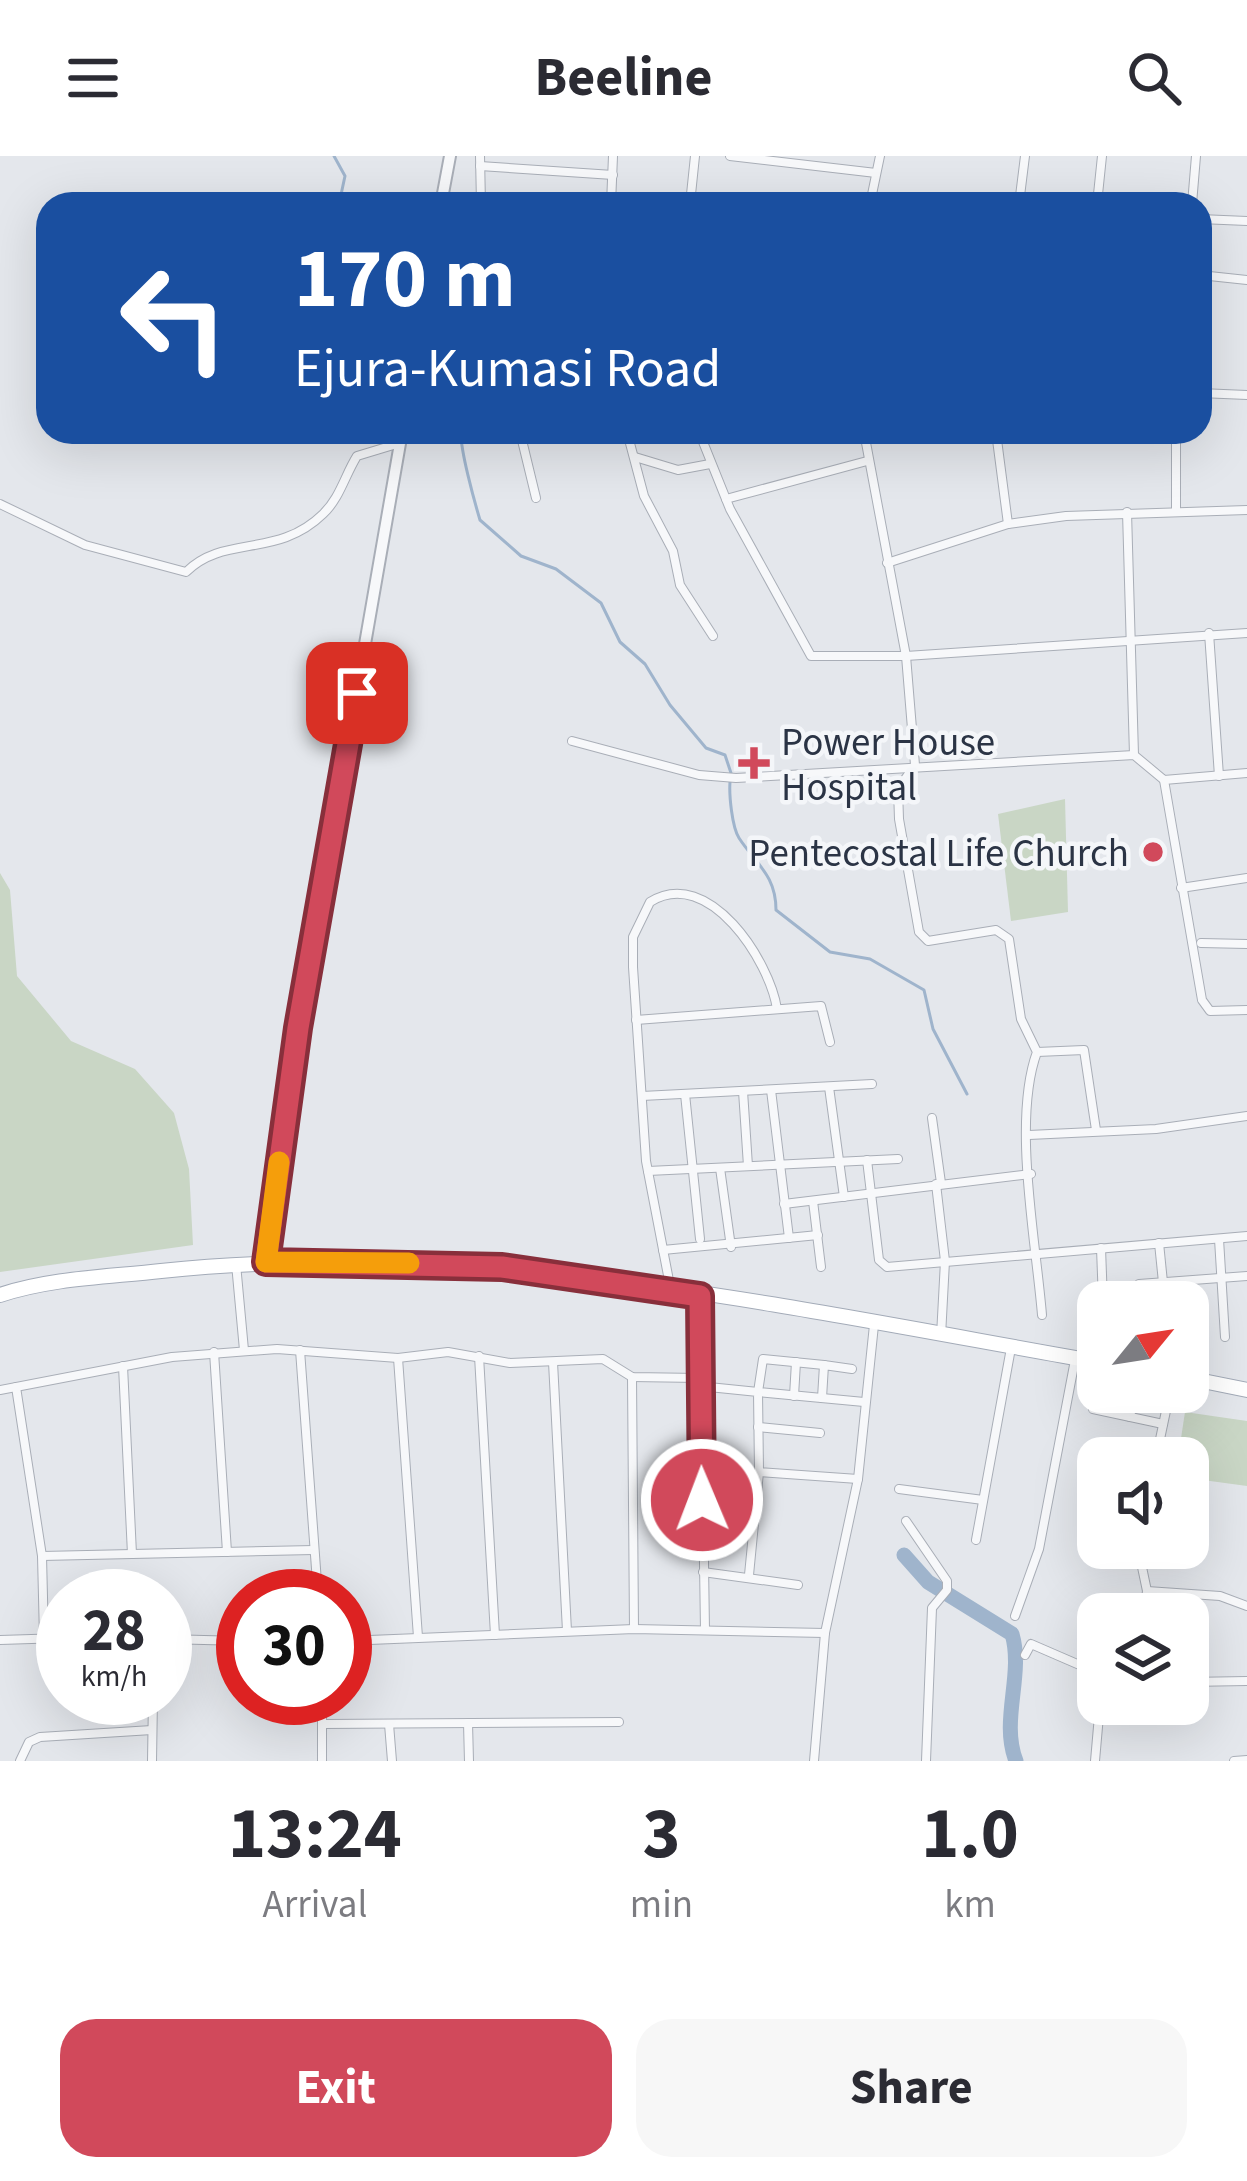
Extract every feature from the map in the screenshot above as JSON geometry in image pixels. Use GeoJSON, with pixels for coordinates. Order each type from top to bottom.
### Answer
{"type":"FeatureCollection","features":[{"type":"Feature","properties":{"kind":"main road"},"geometry":{"type":"LineString","coordinates":[[0,1295],[86,1279],[266,1262],[502,1267],[1076,1358]]}},
{"type":"Feature","properties":{"kind":"main road"},"geometry":{"type":"LineString","coordinates":[[1209,1382],[1247,1390]]}},
{"type":"Feature","properties":{"kind":"street"},"geometry":{"type":"LineString","coordinates":[[443,192],[450,156]]}},
{"type":"Feature","properties":{"kind":"street"},"geometry":{"type":"LineString","coordinates":[[612,192],[614,156]]}},
{"type":"Feature","properties":{"kind":"street"},"geometry":{"type":"LineString","coordinates":[[691,192],[695,156]]}},
{"type":"Feature","properties":{"kind":"street"},"geometry":{"type":"LineString","coordinates":[[730,156],[876,173]]}},
{"type":"Feature","properties":{"kind":"street"},"geometry":{"type":"LineString","coordinates":[[872,192],[880,156]]}},
{"type":"Feature","properties":{"kind":"street"},"geometry":{"type":"LineString","coordinates":[[1020,192],[1025,156]]}},
{"type":"Feature","properties":{"kind":"street"},"geometry":{"type":"LineString","coordinates":[[1098,192],[1102,156]]}},
{"type":"Feature","properties":{"kind":"street"},"geometry":{"type":"LineString","coordinates":[[1193,192],[1196,156]]}},
{"type":"Feature","properties":{"kind":"street"},"geometry":{"type":"LineString","coordinates":[[481,192],[480,161],[613,176]]}},
{"type":"Feature","properties":{"kind":"street"},"geometry":{"type":"LineString","coordinates":[[1212,220],[1247,221]]}},
{"type":"Feature","properties":{"kind":"street"},"geometry":{"type":"LineString","coordinates":[[1212,276],[1247,280]]}},
{"type":"Feature","properties":{"kind":"street"},"geometry":{"type":"LineString","coordinates":[[1212,394],[1247,395]]}},
{"type":"Feature","properties":{"kind":"street"},"geometry":{"type":"LineString","coordinates":[[0,504],[86,544],[186,572],[214,551],[265,547],[310,525],[338,496],[362,452],[383,444]]}},
{"type":"Feature","properties":{"kind":"street"},"geometry":{"type":"LineString","coordinates":[[266,1262],[298,1028],[400,444]]}},
{"type":"Feature","properties":{"kind":"street"},"geometry":{"type":"LineString","coordinates":[[523,444],[536,498]]}},
{"type":"Feature","properties":{"kind":"street"},"geometry":{"type":"LineString","coordinates":[[630,444],[644,496],[673,551],[680,584],[713,636]]}},
{"type":"Feature","properties":{"kind":"street"},"geometry":{"type":"LineString","coordinates":[[703,444],[726,499],[806,654],[905,656],[1247,633]]}},
{"type":"Feature","properties":{"kind":"street"},"geometry":{"type":"LineString","coordinates":[[865,444],[905,656],[915,765],[898,794],[919,932],[928,941],[996,930],[1009,938],[1021,1018],[1037,1052],[1029,1074],[1029,1136],[1042,1315]]}},
{"type":"Feature","properties":{"kind":"street"},"geometry":{"type":"LineString","coordinates":[[998,444],[1008,524]]}},
{"type":"Feature","properties":{"kind":"street"},"geometry":{"type":"LineString","coordinates":[[1176,444],[1176,510]]}},
{"type":"Feature","properties":{"kind":"street"},"geometry":{"type":"LineString","coordinates":[[634,456],[678,470],[710,464]]}},
{"type":"Feature","properties":{"kind":"street"},"geometry":{"type":"LineString","coordinates":[[726,499],[866,461]]}},
{"type":"Feature","properties":{"kind":"street"},"geometry":{"type":"LineString","coordinates":[[887,563],[1008,524],[1126,512],[1247,510]]}},
{"type":"Feature","properties":{"kind":"street"},"geometry":{"type":"LineString","coordinates":[[1126,512],[1134,755]]}},
{"type":"Feature","properties":{"kind":"street"},"geometry":{"type":"LineString","coordinates":[[1209,633],[1219,776]]}},
{"type":"Feature","properties":{"kind":"street"},"geometry":{"type":"LineString","coordinates":[[572,741],[699,775],[736,778],[1134,755],[1164,781],[1192,962],[1206,1007],[1215,1012],[1247,1010]]}},
{"type":"Feature","properties":{"kind":"street"},"geometry":{"type":"LineString","coordinates":[[1164,781],[1247,773]]}},
{"type":"Feature","properties":{"kind":"street"},"geometry":{"type":"LineString","coordinates":[[1180,888],[1247,878]]}},
{"type":"Feature","properties":{"kind":"street"},"geometry":{"type":"LineString","coordinates":[[671,1292],[648,1171],[636,1020],[634,937],[640,917],[659,896],[703,902],[734,925],[754,950],[777,1009]]}},
{"type":"Feature","properties":{"kind":"street"},"geometry":{"type":"LineString","coordinates":[[1202,943],[1247,944]]}},
{"type":"Feature","properties":{"kind":"street"},"geometry":{"type":"LineString","coordinates":[[636,1020],[824,1008],[830,1042]]}},
{"type":"Feature","properties":{"kind":"street"},"geometry":{"type":"LineString","coordinates":[[1037,1052],[1084,1050],[1096,1130]]}},
{"type":"Feature","properties":{"kind":"street"},"geometry":{"type":"LineString","coordinates":[[642,1096],[872,1084]]}},
{"type":"Feature","properties":{"kind":"street"},"geometry":{"type":"LineString","coordinates":[[829,1087],[844,1197]]}},
{"type":"Feature","properties":{"kind":"street"},"geometry":{"type":"LineString","coordinates":[[771,1090],[789,1238]]}},
{"type":"Feature","properties":{"kind":"street"},"geometry":{"type":"LineString","coordinates":[[743,1091],[748,1166]]}},
{"type":"Feature","properties":{"kind":"street"},"geometry":{"type":"LineString","coordinates":[[685,1094],[700,1239]]}},
{"type":"Feature","properties":{"kind":"street"},"geometry":{"type":"LineString","coordinates":[[1029,1136],[1156,1130],[1247,1116]]}},
{"type":"Feature","properties":{"kind":"street"},"geometry":{"type":"LineString","coordinates":[[932,1118],[945,1261],[941,1336]]}},
{"type":"Feature","properties":{"kind":"street"},"geometry":{"type":"LineString","coordinates":[[648,1171],[898,1159]]}},
{"type":"Feature","properties":{"kind":"street"},"geometry":{"type":"LineString","coordinates":[[867,1160],[882,1266],[1247,1236]]}},
{"type":"Feature","properties":{"kind":"street"},"geometry":{"type":"LineString","coordinates":[[720,1168],[731,1247]]}},
{"type":"Feature","properties":{"kind":"street"},"geometry":{"type":"LineString","coordinates":[[784,1204],[1031,1174]]}},
{"type":"Feature","properties":{"kind":"street"},"geometry":{"type":"LineString","coordinates":[[813,1201],[821,1267]]}},
{"type":"Feature","properties":{"kind":"street"},"geometry":{"type":"LineString","coordinates":[[662,1250],[731,1247],[818,1235]]}},
{"type":"Feature","properties":{"kind":"street"},"geometry":{"type":"LineString","coordinates":[[1220,1239],[1226,1337]]}},
{"type":"Feature","properties":{"kind":"street"},"geometry":{"type":"LineString","coordinates":[[1159,1244],[1164,1281]]}},
{"type":"Feature","properties":{"kind":"street"},"geometry":{"type":"LineString","coordinates":[[1100,1248],[1102,1281]]}},
{"type":"Feature","properties":{"kind":"street"},"geometry":{"type":"LineString","coordinates":[[236,1264],[244,1350]]}},
{"type":"Feature","properties":{"kind":"street"},"geometry":{"type":"LineString","coordinates":[[1178,1281],[1247,1276]]}},
{"type":"Feature","properties":{"kind":"street"},"geometry":{"type":"LineString","coordinates":[[700,1296],[705,1630]]}},
{"type":"Feature","properties":{"kind":"street"},"geometry":{"type":"LineString","coordinates":[[814,1761],[825,1633],[858,1479],[874,1325]]}},
{"type":"Feature","properties":{"kind":"street"},"geometry":{"type":"LineString","coordinates":[[976,1540],[1012,1348]]}},
{"type":"Feature","properties":{"kind":"street"},"geometry":{"type":"LineString","coordinates":[[300,1350],[316,1569]]}},
{"type":"Feature","properties":{"kind":"street"},"geometry":{"type":"LineString","coordinates":[[0,1390],[214,1352],[300,1350],[398,1358],[425,1352],[479,1355],[510,1363],[603,1359],[632,1376],[864,1402]]}},
{"type":"Feature","properties":{"kind":"street"},"geometry":{"type":"LineString","coordinates":[[214,1352],[227,1552]]}},
{"type":"Feature","properties":{"kind":"street"},"geometry":{"type":"LineString","coordinates":[[479,1355],[495,1635]]}},
{"type":"Feature","properties":{"kind":"street"},"geometry":{"type":"LineString","coordinates":[[398,1358],[418,1637]]}},
{"type":"Feature","properties":{"kind":"street"},"geometry":{"type":"LineString","coordinates":[[1015,1616],[1039,1549],[1076,1358]]}},
{"type":"Feature","properties":{"kind":"street"},"geometry":{"type":"LineString","coordinates":[[748,1575],[759,1472],[758,1393],[763,1359],[852,1369]]}},
{"type":"Feature","properties":{"kind":"street"},"geometry":{"type":"LineString","coordinates":[[553,1362],[567,1630]]}},
{"type":"Feature","properties":{"kind":"street"},"geometry":{"type":"LineString","coordinates":[[794,1396],[796,1362]]}},
{"type":"Feature","properties":{"kind":"street"},"geometry":{"type":"LineString","coordinates":[[822,1398],[824,1365]]}},
{"type":"Feature","properties":{"kind":"street"},"geometry":{"type":"LineString","coordinates":[[123,1366],[132,1554]]}},
{"type":"Feature","properties":{"kind":"street"},"geometry":{"type":"LineString","coordinates":[[632,1376],[634,1629]]}},
{"type":"Feature","properties":{"kind":"street"},"geometry":{"type":"LineString","coordinates":[[16,1387],[42,1569]]}},
{"type":"Feature","properties":{"kind":"street"},"geometry":{"type":"LineString","coordinates":[[1112,1413],[1163,1424]]}},
{"type":"Feature","properties":{"kind":"street"},"geometry":{"type":"LineString","coordinates":[[1130,1417],[1131,1413]]}},
{"type":"Feature","properties":{"kind":"street"},"geometry":{"type":"LineString","coordinates":[[1160,1437],[1165,1413]]}},
{"type":"Feature","properties":{"kind":"street"},"geometry":{"type":"LineString","coordinates":[[758,1427],[820,1433]]}},
{"type":"Feature","properties":{"kind":"street"},"geometry":{"type":"LineString","coordinates":[[759,1472],[858,1479]]}},
{"type":"Feature","properties":{"kind":"street"},"geometry":{"type":"LineString","coordinates":[[899,1489],[983,1500]]}},
{"type":"Feature","properties":{"kind":"street"},"geometry":{"type":"LineString","coordinates":[[906,1521],[945,1573],[943,1594],[932,1608],[926,1761]]}},
{"type":"Feature","properties":{"kind":"street"},"geometry":{"type":"LineString","coordinates":[[42,1556],[314,1550]]}},
{"type":"Feature","properties":{"kind":"street"},"geometry":{"type":"LineString","coordinates":[[1142,1569],[1147,1592],[1220,1596],[1247,1606]]}},
{"type":"Feature","properties":{"kind":"street"},"geometry":{"type":"LineString","coordinates":[[703,1572],[798,1585]]}},
{"type":"Feature","properties":{"kind":"street"},"geometry":{"type":"LineString","coordinates":[[372,1640],[634,1629],[825,1633]]}},
{"type":"Feature","properties":{"kind":"street"},"geometry":{"type":"LineString","coordinates":[[0,1640],[36,1639]]}},
{"type":"Feature","properties":{"kind":"street"},"geometry":{"type":"LineString","coordinates":[[1025,1655],[1030,1644],[1077,1664]]}},
{"type":"Feature","properties":{"kind":"street"},"geometry":{"type":"LineString","coordinates":[[1209,1682],[1247,1682]]}},
{"type":"Feature","properties":{"kind":"street"},"geometry":{"type":"LineString","coordinates":[[372,1724],[619,1722]]}},
{"type":"Feature","properties":{"kind":"street"},"geometry":{"type":"LineString","coordinates":[[468,1723],[470,1761]]}},
{"type":"Feature","properties":{"kind":"street"},"geometry":{"type":"LineString","coordinates":[[389,1724],[392,1761]]}},
{"type":"Feature","properties":{"kind":"street"},"geometry":{"type":"LineString","coordinates":[[152,1725],[152,1761]]}},
{"type":"Feature","properties":{"kind":"street"},"geometry":{"type":"LineString","coordinates":[[322,1725],[322,1761]]}},
{"type":"Feature","properties":{"kind":"street"},"geometry":{"type":"LineString","coordinates":[[1095,1761],[1098,1725]]}},
{"type":"Feature","properties":{"kind":"street"},"geometry":{"type":"LineString","coordinates":[[20,1761],[29,1742],[40,1737],[152,1730]]}},
{"type":"Feature","properties":{"kind":"street"},"geometry":{"type":"LineString","coordinates":[[1234,1761],[1247,1760]]}},
{"type":"Feature","properties":{"kind":"green space"},"geometry":{"type":"Polygon","coordinates":[[[1065,799],[1068,912],[1011,921],[998,814],[1065,799]]]}},
{"type":"Feature","properties":{"kind":"green space"},"geometry":{"type":"Polygon","coordinates":[[[0,873],[10,890],[17,976],[71,1041],[135,1069],[174,1113],[189,1169],[193,1245],[0,1272],[0,873]]]}},
{"type":"Feature","properties":{"kind":"green space"},"geometry":{"type":"Polygon","coordinates":[[[1185,1413],[1247,1421],[1247,1486],[1209,1481],[1209,1437],[1181,1437],[1185,1413]]]}},
{"type":"Feature","properties":{"kind":"waterway"},"geometry":{"type":"LineString","coordinates":[[334,156],[345,176],[342,192]]}},
{"type":"Feature","properties":{"kind":"waterway"},"geometry":{"type":"LineString","coordinates":[[463,444],[480,520],[521,556],[556,569],[601,603],[620,642],[645,664],[670,705],[706,748],[725,755],[731,773]]}},
{"type":"Feature","properties":{"kind":"waterway"},"geometry":{"type":"LineString","coordinates":[[730,782],[737,833],[769,879],[776,910],[830,952],[870,959],[924,990],[933,1029],[967,1094]]}},
{"type":"Feature","properties":{"kind":"waterway"},"geometry":{"type":"LineString","coordinates":[[904,1555],[928,1582],[1012,1634],[1015,1665],[1010,1730],[1016,1761]]}},
{"type":"Feature","properties":{"kind":"slow traffic"},"geometry":{"type":"LineString","coordinates":[[279,1162],[266,1262],[409,1263]]}},
{"type":"Feature","properties":{"kind":"place","name":"Power House Hospital"},"geometry":{"type":"Point","coordinates":[754,763]}},
{"type":"Feature","properties":{"kind":"place","name":"Pentecostal Life Church"},"geometry":{"type":"Point","coordinates":[1153,852]}},
{"type":"Feature","properties":{"kind":"route"},"geometry":{"type":"LineString","coordinates":[[357,693],[298,1028],[266,1262],[502,1267],[700,1296],[702,1500]]}}]}
